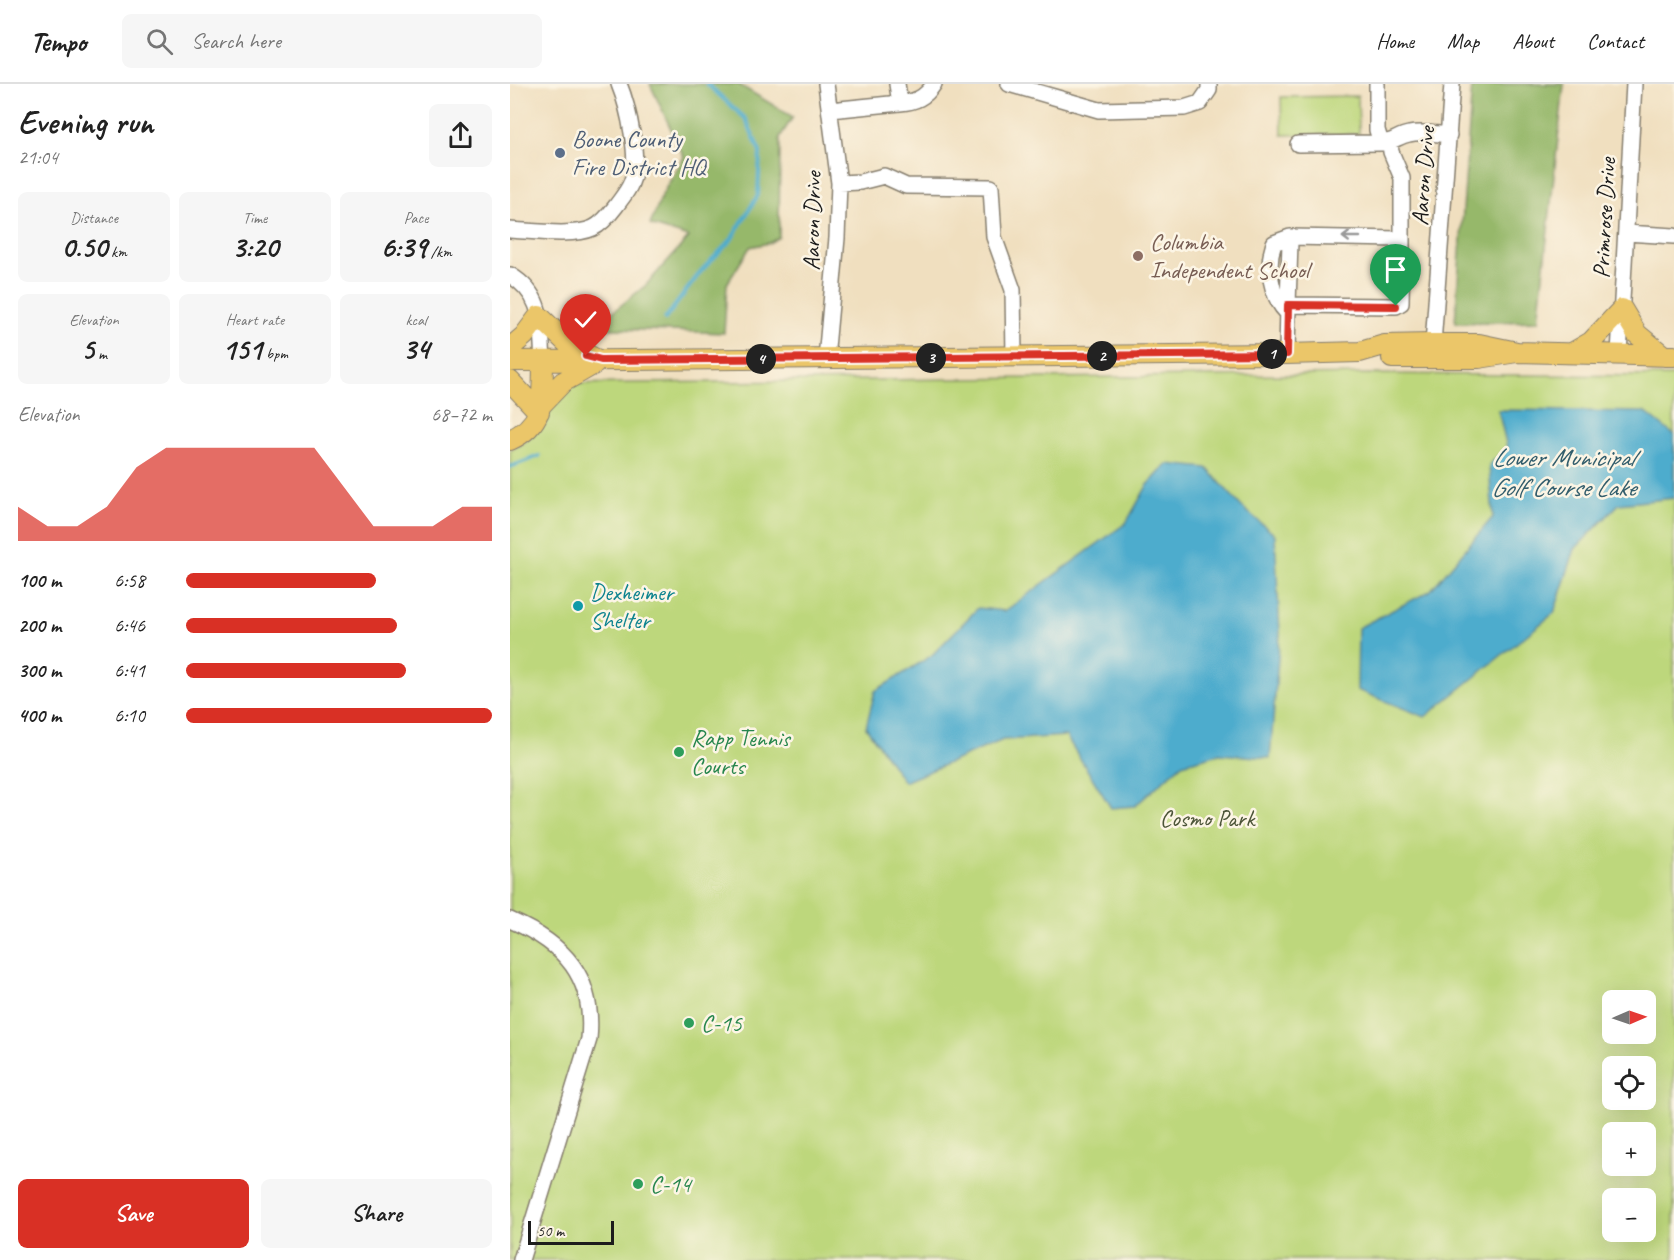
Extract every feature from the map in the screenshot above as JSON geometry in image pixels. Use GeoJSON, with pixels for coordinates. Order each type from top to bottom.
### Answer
{"type":"FeatureCollection","features":[{"type":"Feature","properties":{"kind":"main road"},"geometry":{"type":"LineString","coordinates":[[1572,353],[1591,342],[1622,309],[1637,334],[1669,356]]}},
{"type":"Feature","properties":{"kind":"main road"},"geometry":{"type":"LineString","coordinates":[[510,348],[524,336],[539,316],[570,346],[586,356],[601,360]]}},
{"type":"Feature","properties":{"kind":"main road"},"geometry":{"type":"LineString","coordinates":[[510,361],[1287,354],[1360,352],[1384,345],[1433,344],[1479,344],[1517,352]]}},
{"type":"Feature","properties":{"kind":"main road"},"geometry":{"type":"LineString","coordinates":[[1360,352],[1384,358],[1479,358],[1517,352],[1669,356]]}},
{"type":"Feature","properties":{"kind":"main road"},"geometry":{"type":"LineString","coordinates":[[510,440],[527,431],[540,409],[563,382],[601,360]]}},
{"type":"Feature","properties":{"kind":"main road"},"geometry":{"type":"LineString","coordinates":[[540,409],[543,361]]}},
{"type":"Feature","properties":{"kind":"main road"},"geometry":{"type":"LineString","coordinates":[[510,381],[540,409]]}},
{"type":"Feature","properties":{"kind":"street"},"geometry":{"type":"LineString","coordinates":[[510,230],[582,231],[594,228],[609,215],[631,184],[634,172],[634,150],[625,98],[619,84]]}},
{"type":"Feature","properties":{"kind":"street","name":"Aaron Drive"},"geometry":{"type":"LineString","coordinates":[[826,84],[839,183],[837,238],[826,359]]}},
{"type":"Feature","properties":{"kind":"street"},"geometry":{"type":"LineString","coordinates":[[897,84],[900,103]]}},
{"type":"Feature","properties":{"kind":"street"},"geometry":{"type":"LineString","coordinates":[[830,110],[913,102],[924,96],[934,84]]}},
{"type":"Feature","properties":{"kind":"street"},"geometry":{"type":"LineString","coordinates":[[1009,84],[1099,110],[1184,108],[1200,103],[1209,90],[1209,84]]}},
{"type":"Feature","properties":{"kind":"street"},"geometry":{"type":"LineString","coordinates":[[1377,84],[1377,130],[1391,152],[1402,178],[1403,297],[1401,303],[1396,306],[1288,310],[1277,303],[1272,289],[1271,253],[1274,243],[1290,237],[1394,237],[1402,244]]}},
{"type":"Feature","properties":{"kind":"street","name":"Aaron Drive"},"geometry":{"type":"LineString","coordinates":[[1433,344],[1452,84]]}},
{"type":"Feature","properties":{"kind":"street","name":"Primrose Drive"},"geometry":{"type":"LineString","coordinates":[[1619,354],[1634,84]]}},
{"type":"Feature","properties":{"kind":"street"},"geometry":{"type":"LineString","coordinates":[[1298,144],[1386,143],[1412,133],[1449,135]]}},
{"type":"Feature","properties":{"kind":"street"},"geometry":{"type":"LineString","coordinates":[[839,183],[860,182],[884,176],[906,186],[991,188],[994,237],[1013,290],[1014,357]]}},
{"type":"Feature","properties":{"kind":"street"},"geometry":{"type":"LineString","coordinates":[[1626,233],[1674,236]]}},
{"type":"Feature","properties":{"kind":"street"},"geometry":{"type":"LineString","coordinates":[[510,275],[524,283],[535,296],[543,361]]}},
{"type":"Feature","properties":{"kind":"street"},"geometry":{"type":"LineString","coordinates":[[1287,354],[1288,310]]}},
{"type":"Feature","properties":{"kind":"street"},"geometry":{"type":"LineString","coordinates":[[510,920],[528,928],[563,955],[579,975],[591,1012],[589,1039],[521,1260]]}},
{"type":"Feature","properties":{"kind":"green space"},"geometry":{"type":"Polygon","coordinates":[[[650,84],[738,84],[793,117],[780,137],[779,237],[769,243],[750,247],[727,284],[724,333],[593,328],[646,285],[689,237],[650,225],[663,193],[684,157],[650,84]]]}},
{"type":"Feature","properties":{"kind":"green space"},"geometry":{"type":"Polygon","coordinates":[[[1472,84],[1564,84],[1538,321],[1455,323],[1472,84]]]}},
{"type":"Feature","properties":{"kind":"green space"},"geometry":{"type":"Polygon","coordinates":[[[1358,96],[1359,134],[1282,135],[1281,97],[1358,96]]]}},
{"type":"Feature","properties":{"kind":"green space","name":"Cosmo Park"},"geometry":{"type":"Polygon","coordinates":[[[1370,374],[1674,376],[1674,1260],[510,1260],[510,450],[536,432],[551,406],[556,384],[1370,374]]]}},
{"type":"Feature","properties":{"kind":"water","name":"Lower Municipal Golf Course Lake"},"geometry":{"type":"Polygon","coordinates":[[[1498,410],[1645,412],[1674,435],[1674,498],[1619,504],[1575,549],[1554,613],[1425,717],[1357,690],[1358,628],[1430,591],[1493,517],[1489,465],[1507,447],[1498,410]]]}},
{"type":"Feature","properties":{"kind":"water"},"geometry":{"type":"Polygon","coordinates":[[[1167,464],[1207,468],[1241,506],[1275,535],[1280,634],[1270,758],[1219,754],[1182,764],[1135,806],[1111,808],[1066,736],[1003,740],[904,782],[866,727],[875,691],[931,656],[978,608],[1005,611],[1126,523],[1147,486],[1167,464]]]}},
{"type":"Feature","properties":{"kind":"waterway"},"geometry":{"type":"LineString","coordinates":[[665,319],[702,270],[731,240],[758,195],[760,152],[746,119],[707,84]]}},
{"type":"Feature","properties":{"kind":"waterway"},"geometry":{"type":"LineString","coordinates":[[510,467],[539,456]]}},
{"type":"Feature","properties":{"kind":"place","name":"Boone County Fire District HQ"},"geometry":{"type":"Point","coordinates":[560,153]}},
{"type":"Feature","properties":{"kind":"place","name":"Columbia Independent School"},"geometry":{"type":"Point","coordinates":[1138,256]}},
{"type":"Feature","properties":{"kind":"place","name":"Dexheimer Shelter"},"geometry":{"type":"Point","coordinates":[578,606]}},
{"type":"Feature","properties":{"kind":"place","name":"Rapp Tennis Courts"},"geometry":{"type":"Point","coordinates":[679,752]}},
{"type":"Feature","properties":{"kind":"place","name":"C-15"},"geometry":{"type":"Point","coordinates":[689,1023]}},
{"type":"Feature","properties":{"kind":"place","name":"C-14"},"geometry":{"type":"Point","coordinates":[638,1184]}},
{"type":"Feature","properties":{"kind":"route"},"geometry":{"type":"LineString","coordinates":[[586,356],[601,360],[1287,354],[1288,305],[1396,306]]}}]}
